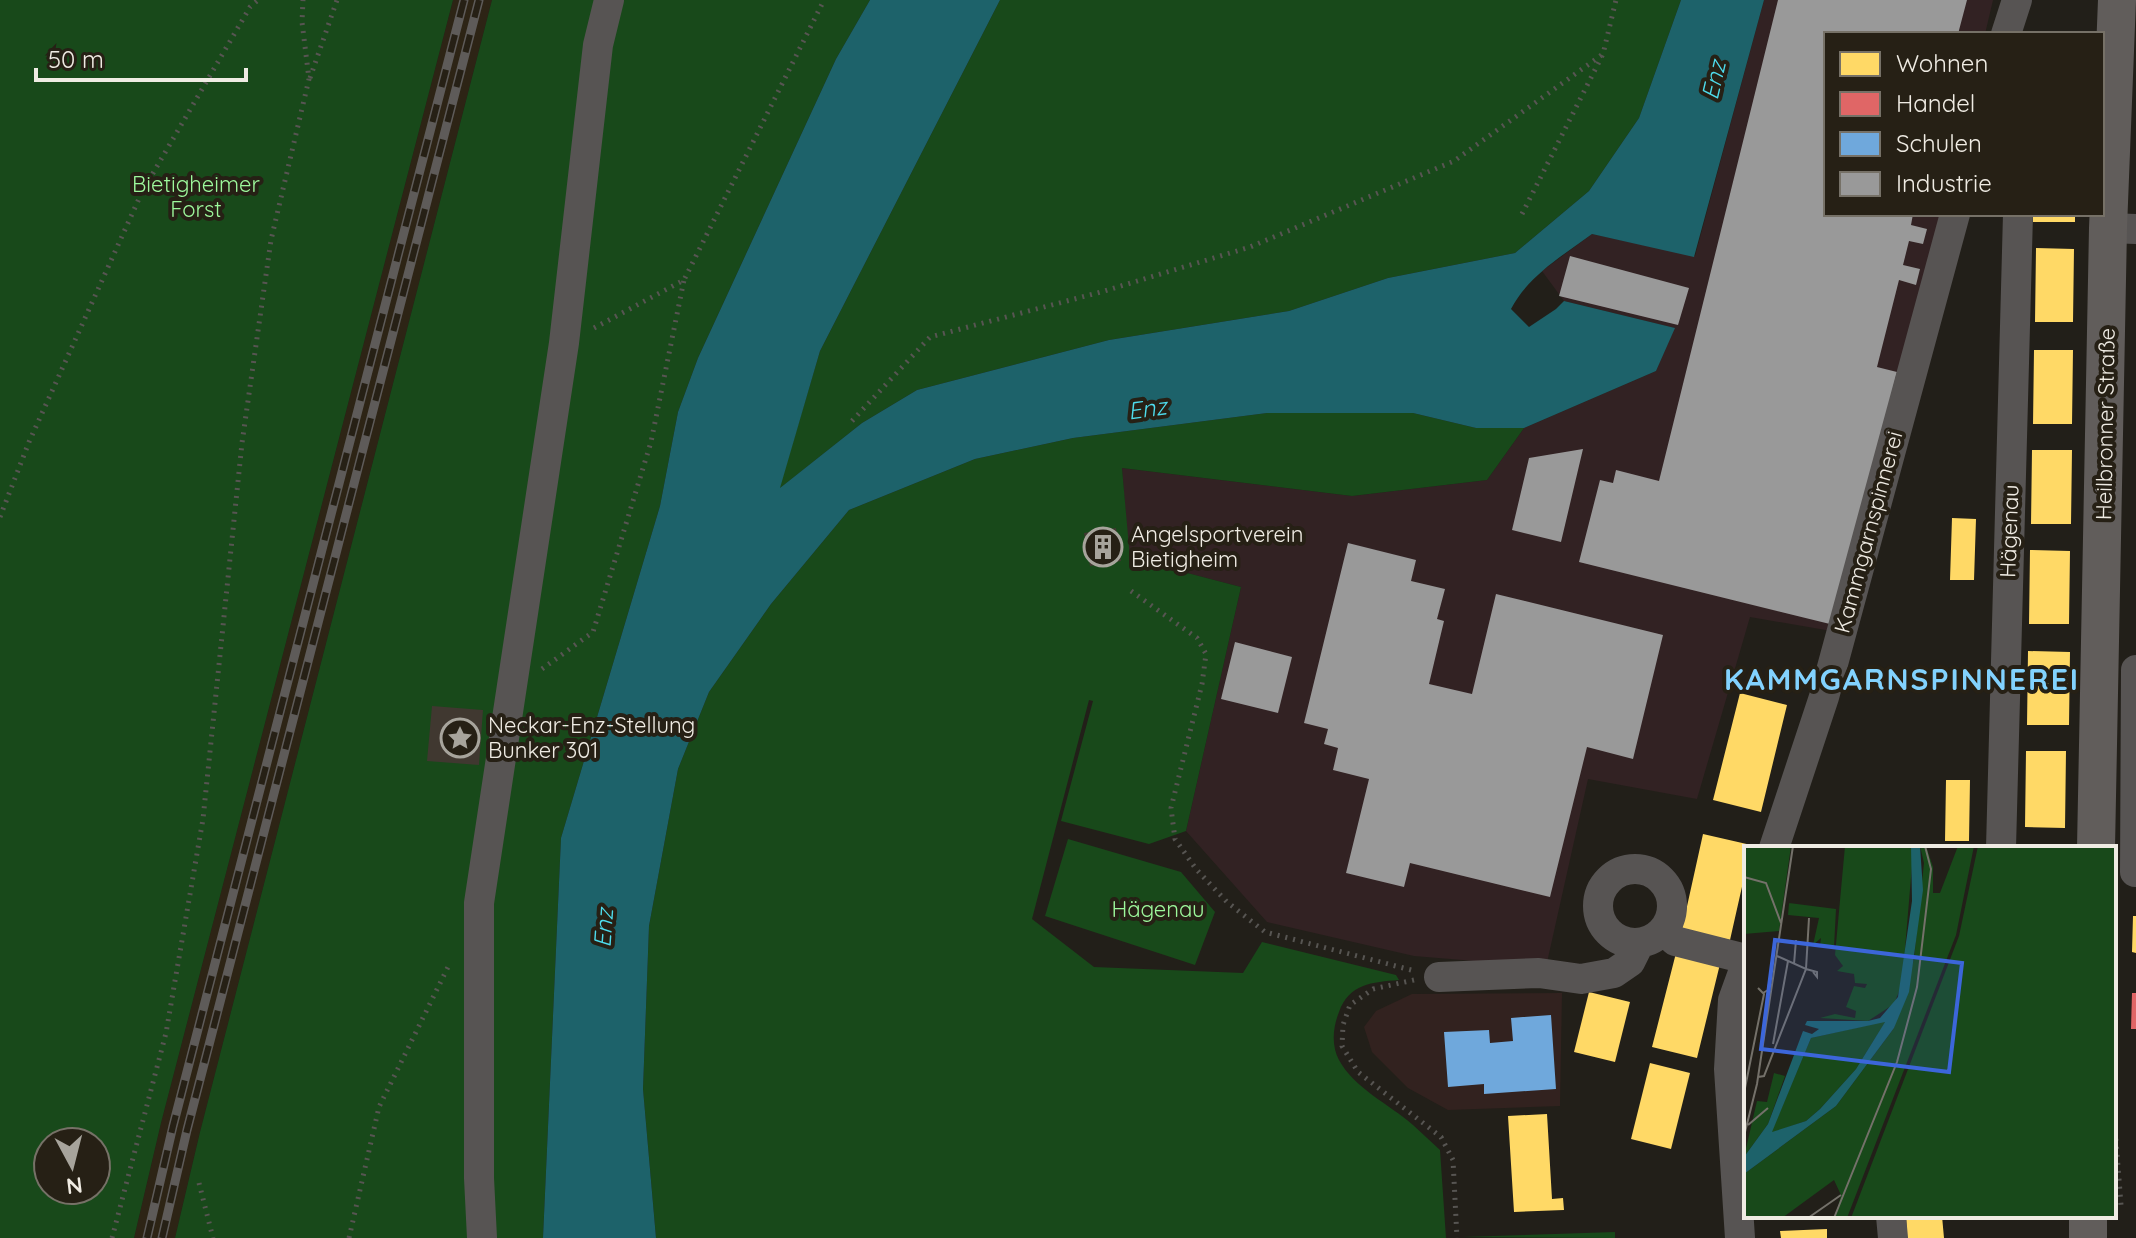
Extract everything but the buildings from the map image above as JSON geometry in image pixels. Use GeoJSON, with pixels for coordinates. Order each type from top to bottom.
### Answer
{"type":"FeatureCollection","features":[{"type":"Feature","properties":{"kind":"main road","name":"Heilbronner Straße"},"geometry":{"type":"LineString","coordinates":[[2096,846],[2122,228],[2117,0]]}},
{"type":"Feature","properties":{"kind":"main road"},"geometry":{"type":"LineString","coordinates":[[2088,1238],[2100,1218]]}},
{"type":"Feature","properties":{"kind":"street"},"geometry":{"type":"LineString","coordinates":[[482,1238],[479,1178],[479,903],[564,343],[598,45],[609,0]]}},
{"type":"Feature","properties":{"kind":"street"},"geometry":{"type":"LineString","coordinates":[[2007,32],[2017,0]]}},
{"type":"Feature","properties":{"kind":"street","name":"Kammgarnspinnerei"},"geometry":{"type":"LineString","coordinates":[[1775,846],[1824,697],[1954,216]]}},
{"type":"Feature","properties":{"kind":"street","name":"Hägenau"},"geometry":{"type":"LineString","coordinates":[[2001,846],[2018,216]]}},
{"type":"Feature","properties":{"kind":"street"},"geometry":{"type":"LineString","coordinates":[[2135,872],[2136,670]]}},
{"type":"Feature","properties":{"kind":"street"},"geometry":{"type":"LineString","coordinates":[[1439,977],[1539,973],[1581,979],[1614,973],[1630,962],[1652,937],[1744,960]]}},
{"type":"Feature","properties":{"kind":"street"},"geometry":{"type":"LineString","coordinates":[[1740,1238],[1729,1069],[1733,1000],[1744,967]]}},
{"type":"Feature","properties":{"kind":"street"},"geometry":{"type":"LineString","coordinates":[[1891,1218],[1893,1238]]}},
{"type":"Feature","properties":{"kind":"path"},"geometry":{"type":"LineString","coordinates":[[0,517],[29,442],[142,192],[250,7],[258,0]]}},
{"type":"Feature","properties":{"kind":"path"},"geometry":{"type":"LineString","coordinates":[[303,0],[302,22],[309,79]]}},
{"type":"Feature","properties":{"kind":"path"},"geometry":{"type":"LineString","coordinates":[[112,1238],[166,1033],[203,819],[242,443],[271,240],[309,79],[337,0]]}},
{"type":"Feature","properties":{"kind":"path"},"geometry":{"type":"LineString","coordinates":[[511,691],[593,632],[651,442],[684,280],[824,0]]}},
{"type":"Feature","properties":{"kind":"path"},"geometry":{"type":"LineString","coordinates":[[1522,214],[1603,54],[1616,0]]}},
{"type":"Feature","properties":{"kind":"path"},"geometry":{"type":"LineString","coordinates":[[852,421],[930,337],[1101,292],[1265,241],[1454,161],[1603,54]]}},
{"type":"Feature","properties":{"kind":"path"},"geometry":{"type":"LineString","coordinates":[[564,343],[684,280]]}},
{"type":"Feature","properties":{"kind":"path"},"geometry":{"type":"LineString","coordinates":[[1131,591],[1197,638],[1206,654],[1202,684],[1171,808],[1175,839],[1196,869],[1227,902],[1265,932],[1439,977]]}},
{"type":"Feature","properties":{"kind":"path"},"geometry":{"type":"LineString","coordinates":[[349,1238],[379,1107],[452,957]]}},
{"type":"Feature","properties":{"kind":"path"},"geometry":{"type":"LineString","coordinates":[[1439,977],[1409,980],[1373,989],[1361,997],[1350,1005],[1343,1025],[1342,1046],[1358,1072],[1441,1137],[1453,1160],[1457,1238]]}},
{"type":"Feature","properties":{"kind":"path"},"geometry":{"type":"LineString","coordinates":[[199,1183],[213,1238]]}},
{"type":"Feature","properties":{"kind":"shaded area"},"geometry":{"type":"Polygon","coordinates":[[[453,0],[492,0],[175,1238],[134,1238],[161,1123],[453,0]]]}},
{"type":"Feature","properties":{"kind":"shaded area"},"geometry":{"type":"Polygon","coordinates":[[[1764,0],[1993,0],[1985,32],[1824,32],[1824,216],[1942,216],[1843,633],[1750,617],[1697,799],[1588,779],[1546,967],[1414,956],[1267,922],[1186,831],[1241,587],[1129,558],[1122,468],[1352,496],[1487,480],[1524,428],[1656,371],[1674,328],[1564,301],[1542,271],[1592,234],[1695,256],[1764,0]]]}},
{"type":"Feature","properties":{"kind":"shaded area"},"geometry":{"type":"Polygon","coordinates":[[[1562,993],[1560,1106],[1448,1110],[1408,1088],[1372,1052],[1364,1027],[1376,1011],[1412,994],[1562,993]]]}},
{"type":"Feature","properties":{"kind":"green space","name":"Bietigheimer Forst"},"geometry":{"type":"Polygon","coordinates":[[[0,0],[453,0],[161,1123],[134,1238],[0,1238],[0,0]]]}},
{"type":"Feature","properties":{"kind":"green space"},"geometry":{"type":"Polygon","coordinates":[[[492,0],[870,0],[836,59],[698,358],[678,412],[660,506],[561,838],[543,1238],[175,1238],[200,1132],[492,0]]]}},
{"type":"Feature","properties":{"kind":"green space"},"geometry":{"type":"Polygon","coordinates":[[[1000,0],[1681,0],[1639,118],[1589,191],[1515,253],[1388,278],[1289,311],[1109,340],[917,390],[862,423],[779,489],[820,351],[1000,0]]]}},
{"type":"Feature","properties":{"kind":"green space"},"geometry":{"type":"Polygon","coordinates":[[[1267,413],[1413,413],[1476,428],[1524,428],[1487,480],[1352,496],[1122,468],[1130,558],[1241,587],[1186,831],[1149,844],[1061,821],[1093,701],[1089,700],[1032,919],[1094,967],[1243,973],[1262,942],[1396,975],[1399,980],[1363,986],[1349,995],[1335,1024],[1335,1048],[1339,1060],[1354,1079],[1440,1150],[1446,1238],[656,1238],[643,1089],[649,926],[678,769],[709,692],[771,604],[849,510],[975,459],[1073,438],[1267,413]]]}},
{"type":"Feature","properties":{"kind":"green space","name":"Hägenau"},"geometry":{"type":"Polygon","coordinates":[[[1068,839],[1181,872],[1215,912],[1195,965],[1045,916],[1068,839]]]}},
{"type":"Feature","properties":{"kind":"green space"},"geometry":{"type":"Polygon","coordinates":[[[1615,1232],[1615,1238],[1461,1237],[1615,1232]]]}},
{"type":"Feature","properties":{"kind":"water","name":"Enz"},"geometry":{"type":"Polygon","coordinates":[[[870,0],[1000,0],[820,351],[780,488],[862,423],[917,390],[1109,340],[1289,311],[1388,278],[1515,253],[1589,191],[1639,118],[1681,0],[1764,0],[1694,257],[1592,234],[1536,277],[1511,309],[1529,327],[1564,301],[1675,328],[1656,371],[1524,428],[1476,428],[1413,413],[1267,413],[1073,438],[975,459],[849,510],[771,604],[709,692],[678,769],[649,926],[643,1089],[656,1238],[543,1238],[561,838],[660,506],[678,412],[698,358],[836,59],[870,0]]]}},
{"type":"Feature","properties":{"kind":"railway"},"geometry":{"type":"LineString","coordinates":[[147,1238],[173,1126],[464,0]]}},
{"type":"Feature","properties":{"kind":"railway"},"geometry":{"type":"LineString","coordinates":[[162,1238],[187,1130],[479,0]]}},
{"type":"Feature","properties":{"kind":"place","name":"Angelsportverein Bietigheim"},"geometry":{"type":"Point","coordinates":[1103,547]}},
{"type":"Feature","properties":{"kind":"place","name":"Neckar-Enz-Stellung Bunker 301"},"geometry":{"type":"Point","coordinates":[460,738]}},
{"type":"Feature","properties":{"kind":"district","name":"KAMMGARNSPINNEREI"},"geometry":{"type":"Point","coordinates":[1902,679]}}]}
